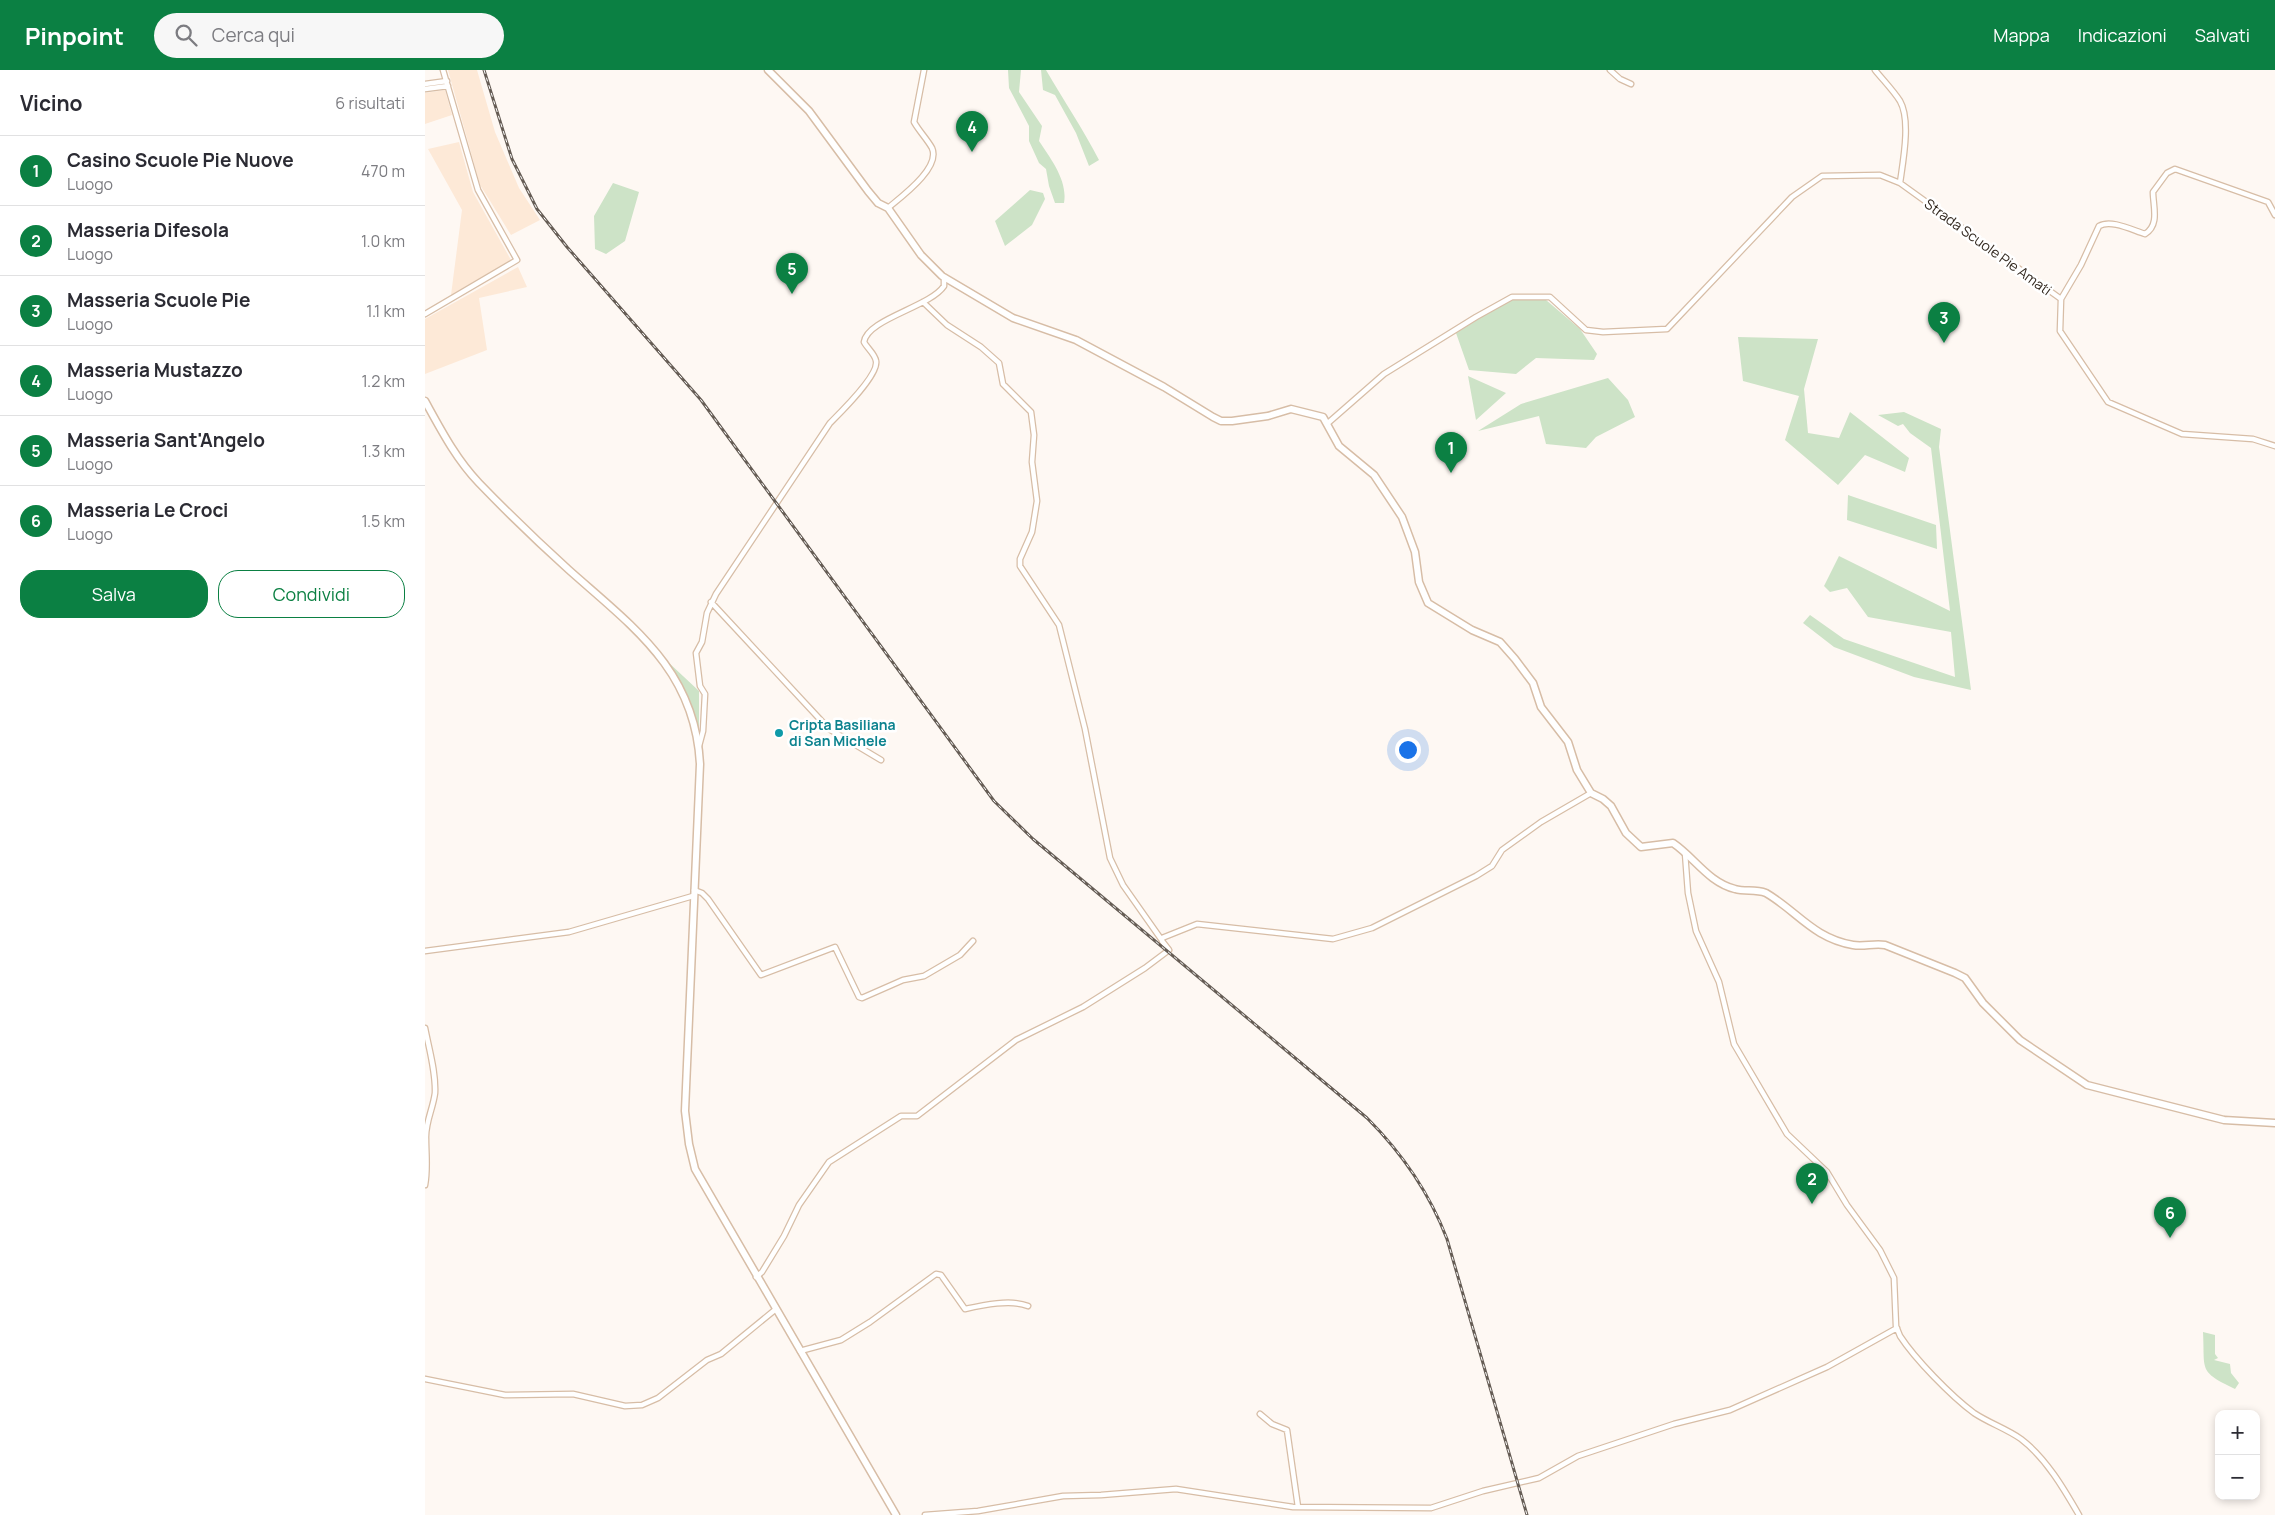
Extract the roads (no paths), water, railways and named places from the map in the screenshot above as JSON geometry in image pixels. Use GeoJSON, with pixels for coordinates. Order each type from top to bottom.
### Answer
{"type":"FeatureCollection","features":[{"type":"Feature","properties":{"kind":"street"},"geometry":{"type":"LineString","coordinates":[[425,314],[517,260],[478,190],[443,70]]}},
{"type":"Feature","properties":{"kind":"street"},"geometry":{"type":"LineString","coordinates":[[768,70],[809,111],[873,197],[878,203],[888,208],[921,254],[944,278],[1013,318],[1076,340],[1221,421],[1268,416],[1291,409],[1323,417],[1339,446],[1374,475],[1402,518],[1415,552],[1419,582],[1428,604],[1472,630],[1499,642],[1515,658],[1533,684],[1541,707],[1568,742],[1577,770],[1591,793],[1603,799],[1611,806],[1627,833],[1641,847],[1673,843],[1704,872],[1726,886],[1736,890],[1757,890],[1765,893],[1809,928],[1855,945],[1885,944],[1965,978],[1988,1008],[2020,1040],[2087,1085],[2224,1120],[2275,1124]]}},
{"type":"Feature","properties":{"kind":"street"},"geometry":{"type":"LineString","coordinates":[[888,208],[925,175],[932,162],[932,149],[914,122],[925,70]]}},
{"type":"Feature","properties":{"kind":"street"},"geometry":{"type":"LineString","coordinates":[[1610,70],[1620,79],[1631,84]]}},
{"type":"Feature","properties":{"kind":"street"},"geometry":{"type":"LineString","coordinates":[[1875,70],[1901,102],[1903,109],[1905,142],[1900,183]]}},
{"type":"Feature","properties":{"kind":"street"},"geometry":{"type":"LineString","coordinates":[[425,84],[447,84]]}},
{"type":"Feature","properties":{"kind":"street"},"geometry":{"type":"LineString","coordinates":[[425,89],[447,84]]}},
{"type":"Feature","properties":{"kind":"street"},"geometry":{"type":"LineString","coordinates":[[2061,299],[2081,266],[2099,226],[2104,223],[2145,234],[2148,232],[2155,218],[2153,192],[2167,173],[2175,169],[2268,202],[2275,215]]}},
{"type":"Feature","properties":{"kind":"street","name":"Strada Scuole Pie Amati"},"geometry":{"type":"LineString","coordinates":[[1328,423],[1384,374],[1512,297],[1550,297],[1586,330],[1603,332],[1667,329],[1791,197],[1822,176],[1880,175],[1900,183],[2061,299],[2060,331],[2108,402],[2182,434],[2253,439],[2275,446]]}},
{"type":"Feature","properties":{"kind":"street"},"geometry":{"type":"LineString","coordinates":[[698,747],[703,731],[705,694],[700,686],[696,653],[702,642],[711,602],[830,423],[846,409],[876,368],[876,358],[864,342],[865,336],[877,326],[923,302],[943,289],[944,278]]}},
{"type":"Feature","properties":{"kind":"street"},"geometry":{"type":"LineString","coordinates":[[756,1276],[761,1272],[784,1236],[799,1205],[831,1160],[901,1116],[917,1116],[1016,1040],[1083,1007],[1169,950],[1123,885],[1110,858],[1087,738],[1059,625],[1019,566],[1020,559],[1032,532],[1037,501],[1032,462],[1035,434],[1031,412],[1003,384],[999,363],[981,347],[947,325],[923,302]]}},
{"type":"Feature","properties":{"kind":"street"},"geometry":{"type":"LineString","coordinates":[[425,401],[456,455],[478,482],[556,558],[635,628],[663,658],[685,699],[698,747],[698,832],[693,893],[685,1111],[689,1144],[695,1169],[896,1515]]}},
{"type":"Feature","properties":{"kind":"street"},"geometry":{"type":"LineString","coordinates":[[711,602],[829,729],[881,760]]}},
{"type":"Feature","properties":{"kind":"street"},"geometry":{"type":"LineString","coordinates":[[1161,939],[1197,924],[1298,934],[1327,939],[1361,932],[1476,876],[1492,866],[1502,850],[1541,822],[1591,793]]}},
{"type":"Feature","properties":{"kind":"street"},"geometry":{"type":"LineString","coordinates":[[1685,853],[1688,893],[1696,931],[1719,982],[1734,1044],[1787,1134],[1827,1172],[1847,1205],[1879,1250],[1894,1278],[1897,1328],[1903,1342],[1962,1403],[1975,1413],[2020,1439],[2032,1449],[2064,1490],[2079,1515]]}},
{"type":"Feature","properties":{"kind":"street"},"geometry":{"type":"LineString","coordinates":[[425,951],[569,932],[693,893],[703,893],[761,975],[835,947],[859,997],[862,998],[903,980],[924,976],[960,955],[973,941]]}},
{"type":"Feature","properties":{"kind":"street"},"geometry":{"type":"LineString","coordinates":[[425,1028],[434,1073],[435,1093],[427,1122],[428,1160],[425,1185]]}},
{"type":"Feature","properties":{"kind":"street"},"geometry":{"type":"LineString","coordinates":[[800,1351],[841,1340],[870,1322],[937,1274],[941,1275],[965,1309],[989,1303],[1022,1303],[1028,1306]]}},
{"type":"Feature","properties":{"kind":"street"},"geometry":{"type":"LineString","coordinates":[[425,1379],[505,1396],[573,1394],[625,1406],[642,1405],[659,1398],[707,1360],[721,1354],[776,1310]]}},
{"type":"Feature","properties":{"kind":"street"},"geometry":{"type":"LineString","coordinates":[[925,1515],[968,1512],[1063,1496],[1177,1489],[1298,1507],[1425,1509],[1492,1489],[1533,1480],[1545,1476],[1578,1456],[1674,1424],[1730,1410],[1827,1367],[1897,1328]]}},
{"type":"Feature","properties":{"kind":"street"},"geometry":{"type":"LineString","coordinates":[[1260,1414],[1272,1424],[1287,1430],[1298,1507]]}},
{"type":"Feature","properties":{"kind":"railway"},"geometry":{"type":"LineString","coordinates":[[484,70],[512,159],[537,209],[567,247],[701,400],[994,801],[1033,839],[1367,1118],[1403,1159],[1432,1205],[1447,1239],[1527,1515]]}},
{"type":"Feature","properties":{"kind":"place","name":"Masseria Mustazzo"},"geometry":{"type":"Point","coordinates":[972,152]}},
{"type":"Feature","properties":{"kind":"place","name":"Masseria Sant'Angelo"},"geometry":{"type":"Point","coordinates":[792,294]}},
{"type":"Feature","properties":{"kind":"place","name":"Masseria Scuole Pie"},"geometry":{"type":"Point","coordinates":[1944,343]}},
{"type":"Feature","properties":{"kind":"place","name":"Casino Scuole Pie Nuove"},"geometry":{"type":"Point","coordinates":[1451,473]}},
{"type":"Feature","properties":{"kind":"place","name":"Cripta Basiliana di San Michele"},"geometry":{"type":"Point","coordinates":[779,733]}},
{"type":"Feature","properties":{"kind":"place","name":"Masseria Difesola"},"geometry":{"type":"Point","coordinates":[1812,1204]}},
{"type":"Feature","properties":{"kind":"place","name":"Masseria Le Croci"},"geometry":{"type":"Point","coordinates":[2170,1238]}}]}
